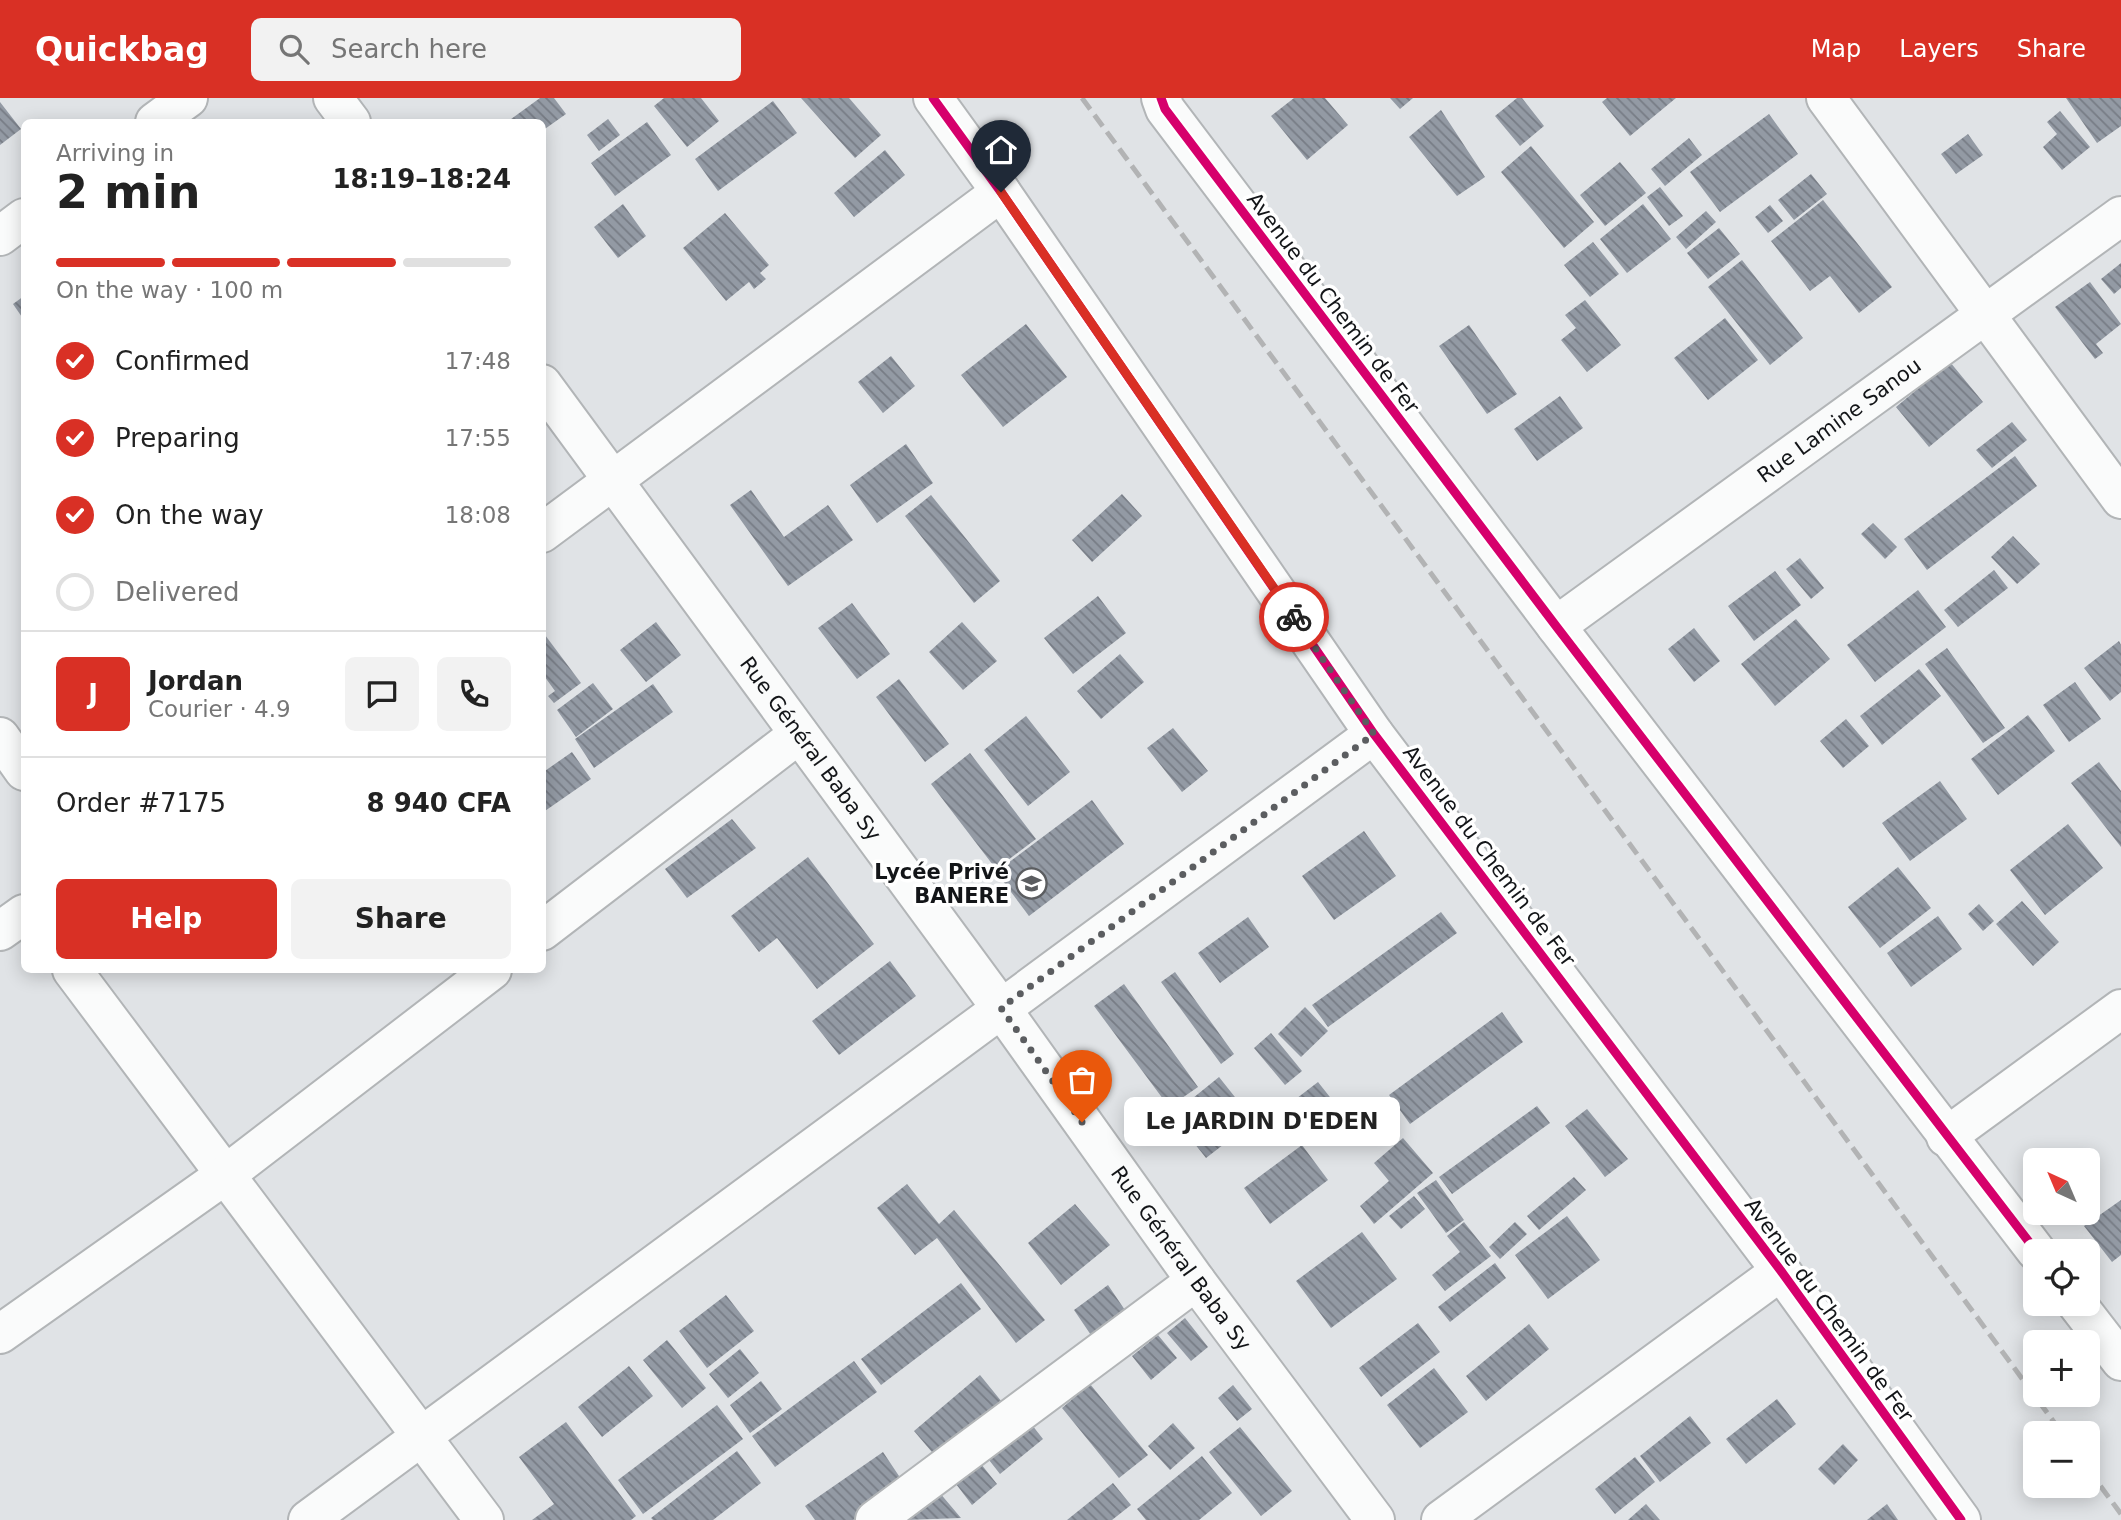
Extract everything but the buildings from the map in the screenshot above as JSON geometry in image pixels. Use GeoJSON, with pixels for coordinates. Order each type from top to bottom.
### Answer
{"type":"FeatureCollection","features":[{"type":"Feature","properties":{"kind":"street"},"geometry":{"type":"LineString","coordinates":[[159,119],[188,98]]}},
{"type":"Feature","properties":{"kind":"street"},"geometry":{"type":"LineString","coordinates":[[333,98],[349,119]]}},
{"type":"Feature","properties":{"kind":"street","name":"Avenue du Chemin de Fer"},"geometry":{"type":"LineString","coordinates":[[933,98],[1001,192],[1374,734],[1780,1271],[1961,1520]]}},
{"type":"Feature","properties":{"kind":"street"},"geometry":{"type":"LineString","coordinates":[[1826,98],[2121,499]]}},
{"type":"Feature","properties":{"kind":"street","name":"Avenue du Chemin de Fer"},"geometry":{"type":"LineString","coordinates":[[1163,104],[1556,626],[2027,1239]]}},
{"type":"Feature","properties":{"kind":"street"},"geometry":{"type":"LineString","coordinates":[[546,530],[1001,192]]}},
{"type":"Feature","properties":{"kind":"street","name":"Rue Lamine Sanou"},"geometry":{"type":"LineString","coordinates":[[1556,626],[2121,216]]}},
{"type":"Feature","properties":{"kind":"street"},"geometry":{"type":"LineString","coordinates":[[0,236],[21,220]]}},
{"type":"Feature","properties":{"kind":"street","name":"Rue Général Baba Sy"},"geometry":{"type":"LineString","coordinates":[[546,389],[1001,1008],[1196,1281],[1375,1520]]}},
{"type":"Feature","properties":{"kind":"street"},"geometry":{"type":"LineString","coordinates":[[546,928],[799,734]]}},
{"type":"Feature","properties":{"kind":"street"},"geometry":{"type":"LineString","coordinates":[[308,1520],[1374,734]]}},
{"type":"Feature","properties":{"kind":"street"},"geometry":{"type":"LineString","coordinates":[[0,737],[21,767]]}},
{"type":"Feature","properties":{"kind":"street"},"geometry":{"type":"LineString","coordinates":[[0,931],[21,916]]}},
{"type":"Feature","properties":{"kind":"street"},"geometry":{"type":"LineString","coordinates":[[74,973],[424,1436],[484,1520]]}},
{"type":"Feature","properties":{"kind":"street"},"geometry":{"type":"LineString","coordinates":[[0,1334],[225,1175],[488,973]]}},
{"type":"Feature","properties":{"kind":"street"},"geometry":{"type":"LineString","coordinates":[[1947,1137],[2121,1009]]}},
{"type":"Feature","properties":{"kind":"street"},"geometry":{"type":"LineString","coordinates":[[1441,1520],[1780,1271]]}},
{"type":"Feature","properties":{"kind":"street"},"geometry":{"type":"LineString","coordinates":[[875,1520],[1196,1281]]}},
{"type":"Feature","properties":{"kind":"street"},"geometry":{"type":"LineString","coordinates":[[2086,1316],[2121,1361]]}},
{"type":"Feature","properties":{"kind":"railway"},"geometry":{"type":"LineString","coordinates":[[1082,98],[2053,1421]]}},
{"type":"Feature","properties":{"kind":"railway"},"geometry":{"type":"LineString","coordinates":[[2100,1485],[2121,1514]]}},
{"type":"Feature","properties":{"kind":"cycle path"},"geometry":{"type":"LineString","coordinates":[[933,98],[1001,192],[1374,734],[1781,1271],[1961,1520]]}},
{"type":"Feature","properties":{"kind":"cycle path"},"geometry":{"type":"LineString","coordinates":[[1161,98],[1165,109],[1556,626],[2027,1239]]}},
{"type":"Feature","properties":{"kind":"way so far"},"geometry":{"type":"LineString","coordinates":[[1082,1122],[1001,1008],[1374,734],[1294,617]]}},
{"type":"Feature","properties":{"kind":"place","name":"Lycée Privé BANERE"},"geometry":{"type":"Point","coordinates":[1032,884]}},
{"type":"Feature","properties":{"kind":"place","name":"Le JARDIN D'EDEN"},"geometry":{"type":"Point","coordinates":[1082,1122]}},
{"type":"Feature","properties":{"kind":"route"},"geometry":{"type":"LineString","coordinates":[[1001,192],[1294,617]]}}]}
